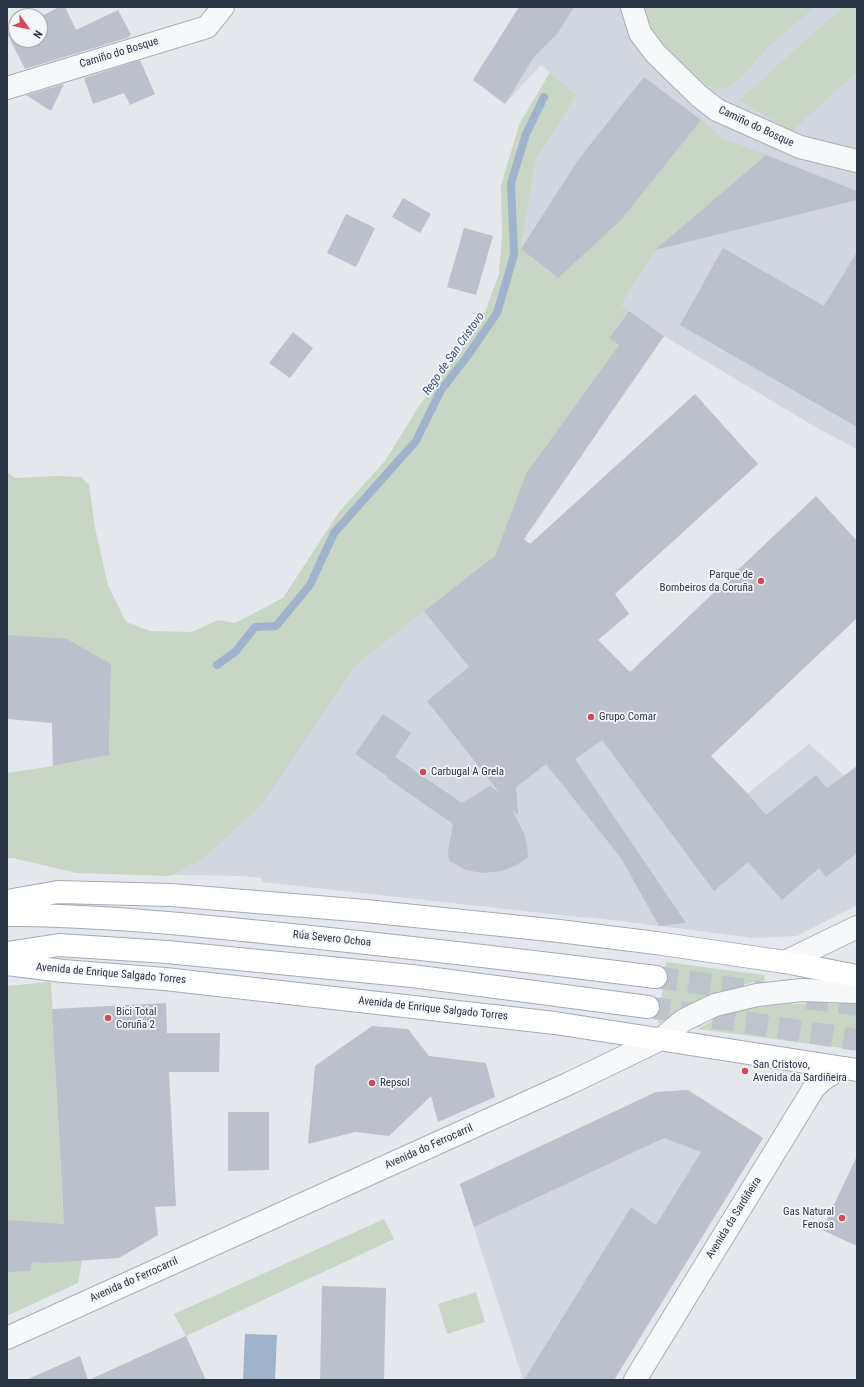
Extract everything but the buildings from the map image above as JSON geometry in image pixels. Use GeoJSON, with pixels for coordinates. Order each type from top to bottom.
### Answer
{"type":"FeatureCollection","features":[{"type":"Feature","properties":{"kind":"main road"},"geometry":{"type":"LineString","coordinates":[[7,901],[58,892],[191,897],[374,912],[559,931],[785,962],[857,976]]}},
{"type":"Feature","properties":{"kind":"main road","name":"Rúa Severo Ochoa"},"geometry":{"type":"LineString","coordinates":[[7,915],[56,915],[174,923],[414,947],[656,977]]}},
{"type":"Feature","properties":{"kind":"main road"},"geometry":{"type":"LineString","coordinates":[[7,953],[59,945],[167,952],[412,976],[648,1007]]}},
{"type":"Feature","properties":{"kind":"main road","name":"Avenida de Enrique Salgado Torres"},"geometry":{"type":"LineString","coordinates":[[7,964],[63,971],[172,980],[555,1023],[853,1070]]}},
{"type":"Feature","properties":{"kind":"street","name":"Camiño do Bosque"},"geometry":{"type":"LineString","coordinates":[[7,88],[207,27],[223,7]]}},
{"type":"Feature","properties":{"kind":"street","name":"Camiño do Bosque"},"geometry":{"type":"LineString","coordinates":[[632,7],[640,33],[655,53],[699,96],[718,110],[800,147],[857,161]]}},
{"type":"Feature","properties":{"kind":"street"},"geometry":{"type":"LineString","coordinates":[[785,962],[857,927]]}},
{"type":"Feature","properties":{"kind":"street","name":"Avenida do Ferrocarril"},"geometry":{"type":"LineString","coordinates":[[7,1338],[570,1083],[661,1039],[684,1020],[715,1005],[751,996],[802,990],[857,992]]}},
{"type":"Feature","properties":{"kind":"street","name":"Avenida da Sardiñeira"},"geometry":{"type":"LineString","coordinates":[[635,1380],[814,1088],[830,1073],[853,1070]]}},
{"type":"Feature","properties":{"kind":"shaded area"},"geometry":{"type":"Polygon","coordinates":[[[519,7],[857,7],[857,449],[817,428],[664,336],[621,306],[527,472],[504,532],[598,640],[747,794],[809,744],[844,775],[857,792],[857,905],[797,936],[754,938],[589,917],[262,882],[261,878],[243,876],[121,874],[557,278],[521,249],[536,159],[577,95],[541,65],[505,104],[473,80],[519,7]]]}},
{"type":"Feature","properties":{"kind":"shaded area"},"geometry":{"type":"Polygon","coordinates":[[[688,1090],[763,1138],[614,1380],[523,1380],[460,1184],[656,1092],[688,1090]]]}},
{"type":"Feature","properties":{"kind":"green space"},"geometry":{"type":"Polygon","coordinates":[[[641,7],[815,7],[768,47],[745,73],[728,87],[714,90],[666,51],[647,24],[641,7]]]}},
{"type":"Feature","properties":{"kind":"green space"},"geometry":{"type":"Polygon","coordinates":[[[843,7],[857,7],[857,72],[792,131],[739,100],[843,7]]]}},
{"type":"Feature","properties":{"kind":"green space"},"geometry":{"type":"Polygon","coordinates":[[[550,72],[577,95],[536,159],[521,249],[557,278],[621,220],[701,120],[722,138],[766,155],[655,250],[621,305],[629,311],[609,338],[619,345],[527,472],[521,537],[356,665],[261,805],[205,857],[170,876],[76,873],[13,858],[7,858],[7,773],[109,755],[111,664],[7,635],[7,472],[15,478],[58,476],[81,477],[89,485],[95,528],[108,585],[126,622],[150,631],[192,632],[218,620],[235,623],[283,598],[339,512],[385,461],[419,406],[482,320],[499,274],[502,235],[501,185],[519,125],[550,72]]]}},
{"type":"Feature","properties":{"kind":"green space"},"geometry":{"type":"Polygon","coordinates":[[[666,962],[764,975],[765,980],[735,987],[709,996],[684,1008],[658,1024],[666,962]]]}},
{"type":"Feature","properties":{"kind":"green space"},"geometry":{"type":"Polygon","coordinates":[[[51,982],[63,1212],[80,1237],[82,1261],[78,1283],[7,1316],[7,986],[51,982]]]}},
{"type":"Feature","properties":{"kind":"green space"},"geometry":{"type":"Polygon","coordinates":[[[857,1003],[857,1050],[698,1029],[728,1012],[754,1007],[788,1004],[857,1003]]]}},
{"type":"Feature","properties":{"kind":"green space"},"geometry":{"type":"Polygon","coordinates":[[[384,1219],[394,1239],[186,1336],[174,1314],[384,1219]]]}},
{"type":"Feature","properties":{"kind":"green space"},"geometry":{"type":"Polygon","coordinates":[[[476,1292],[485,1322],[447,1334],[438,1304],[476,1292]]]}},
{"type":"Feature","properties":{"kind":"water"},"geometry":{"type":"Polygon","coordinates":[[[245,1334],[277,1335],[275,1380],[243,1380],[245,1334]]]}},
{"type":"Feature","properties":{"kind":"waterway","name":"Rego de San Cristovo"},"geometry":{"type":"LineString","coordinates":[[217,665],[236,651],[255,627],[276,626],[310,585],[334,533],[416,441],[441,390],[466,358],[497,313],[514,255],[511,183],[526,134],[544,97]]}},
{"type":"Feature","properties":{"kind":"tunnel"},"geometry":{"type":"LineString","coordinates":[[656,977],[767,993]]}},
{"type":"Feature","properties":{"kind":"tunnel"},"geometry":{"type":"LineString","coordinates":[[807,998],[857,1005]]}},
{"type":"Feature","properties":{"kind":"tunnel"},"geometry":{"type":"LineString","coordinates":[[648,1007],[857,1040]]}},
{"type":"Feature","properties":{"kind":"place","name":"Parque de Bombeiros da Coruña"},"geometry":{"type":"Point","coordinates":[761,581]}},
{"type":"Feature","properties":{"kind":"place","name":"Grupo Comar"},"geometry":{"type":"Point","coordinates":[591,717]}},
{"type":"Feature","properties":{"kind":"place","name":"Carbugal A Grela"},"geometry":{"type":"Point","coordinates":[423,772]}},
{"type":"Feature","properties":{"kind":"place","name":"Bici Total Coruña 2"},"geometry":{"type":"Point","coordinates":[108,1018]}},
{"type":"Feature","properties":{"kind":"place","name":"San Cristovo, Avenida da Sardiñeira"},"geometry":{"type":"Point","coordinates":[745,1071]}},
{"type":"Feature","properties":{"kind":"place","name":"Repsol"},"geometry":{"type":"Point","coordinates":[372,1083]}},
{"type":"Feature","properties":{"kind":"place","name":"Gas Natural Fenosa"},"geometry":{"type":"Point","coordinates":[842,1218]}}]}
